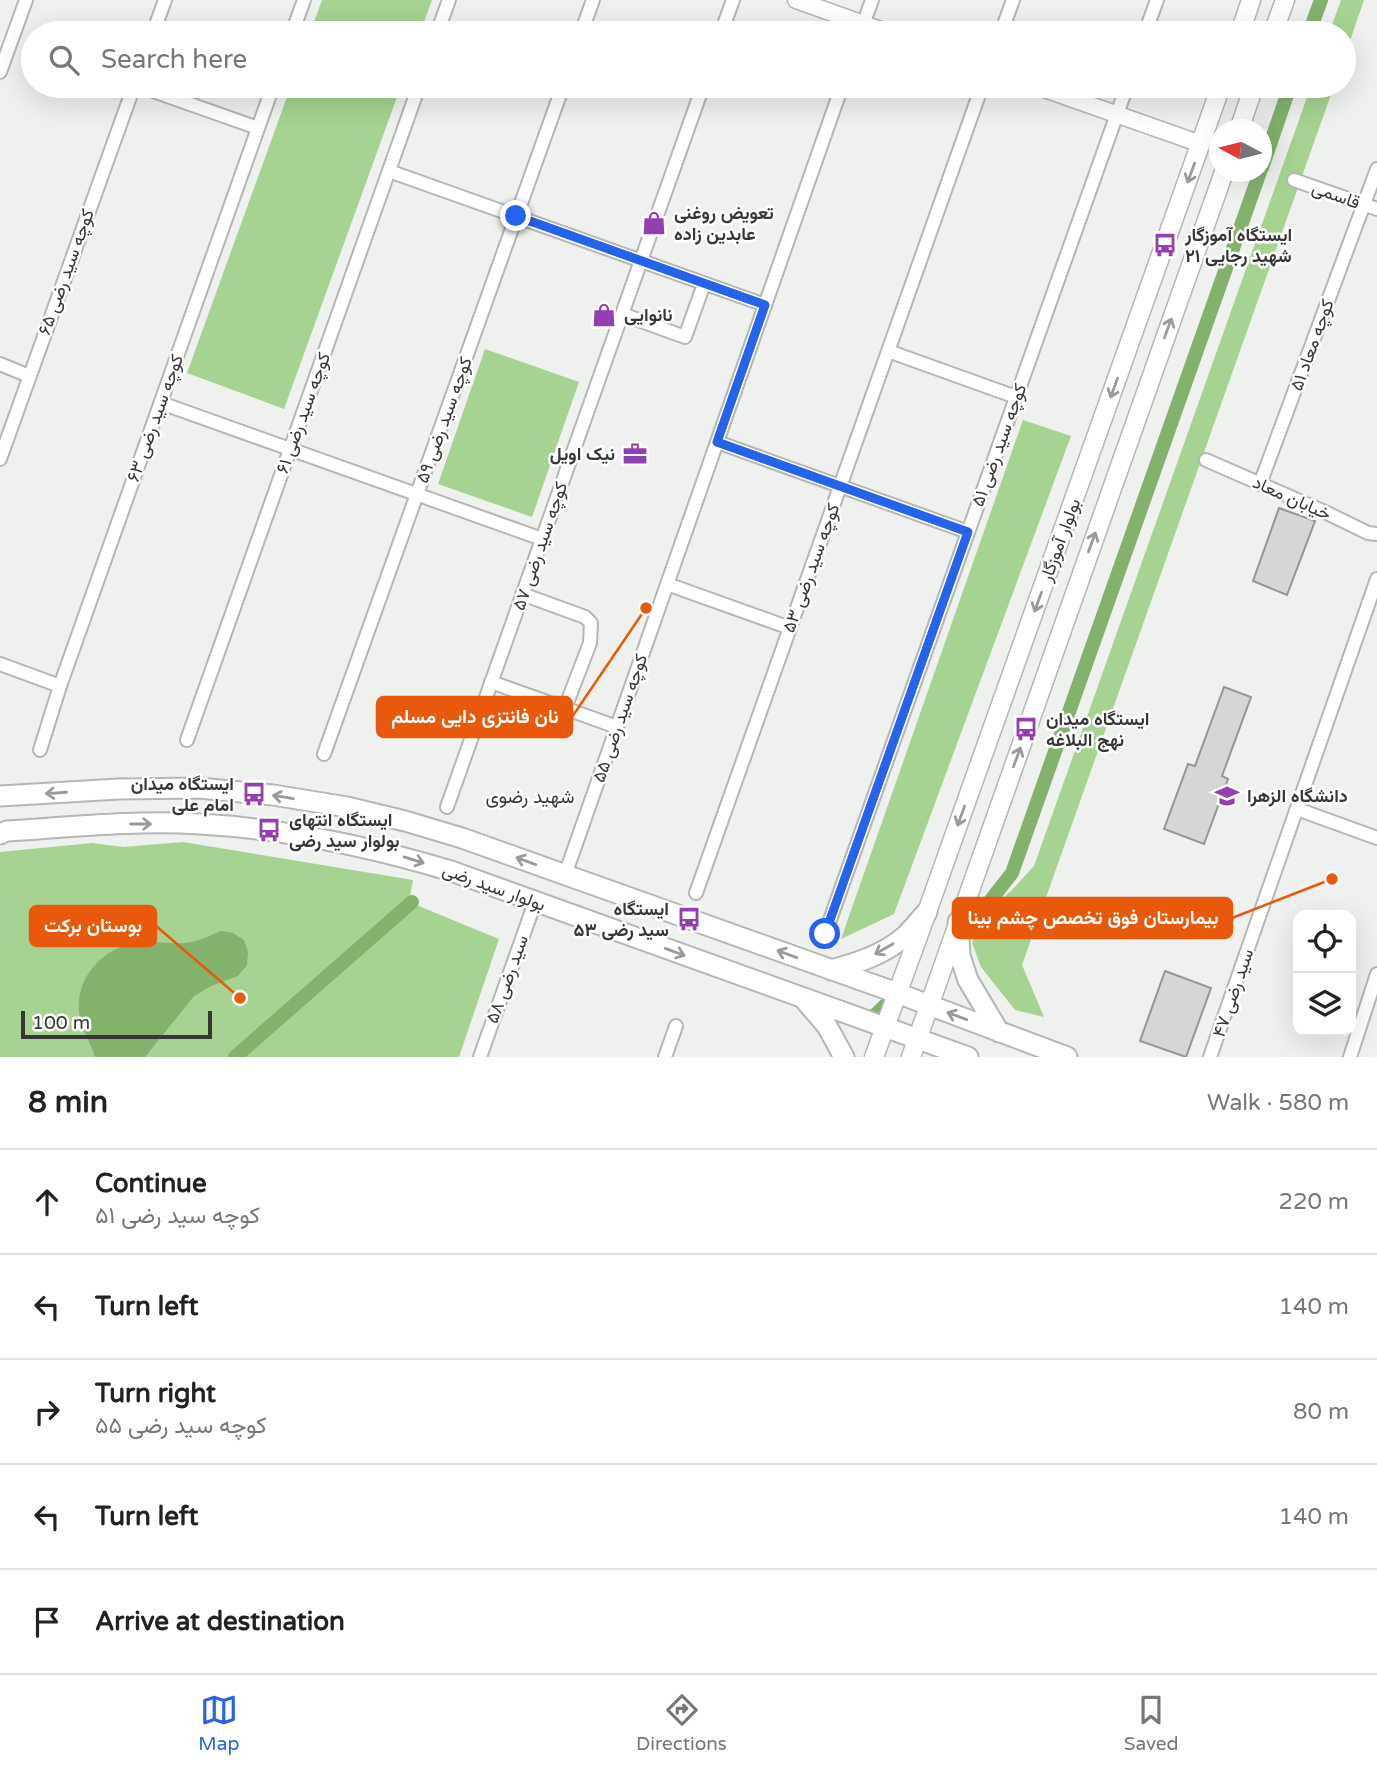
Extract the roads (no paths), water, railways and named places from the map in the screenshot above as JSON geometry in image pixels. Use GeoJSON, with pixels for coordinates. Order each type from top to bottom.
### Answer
{"type":"FeatureCollection","features":[{"type":"Feature","properties":{"kind":"main road"},"geometry":{"type":"LineString","coordinates":[[1244,21],[1251,0]]}},
{"type":"Feature","properties":{"kind":"main road"},"geometry":{"type":"LineString","coordinates":[[1277,21],[1284,0]]}},
{"type":"Feature","properties":{"kind":"main road","name":"بولوار آموزگار"},"geometry":{"type":"LineString","coordinates":[[885,1027],[1217,98]]}},
{"type":"Feature","properties":{"kind":"main road"},"geometry":{"type":"LineString","coordinates":[[1243,119],[1250,98]]}},
{"type":"Feature","properties":{"kind":"main road","name":"بولوار آموزگار"},"geometry":{"type":"LineString","coordinates":[[914,1048],[1220,182]]}},
{"type":"Feature","properties":{"kind":"main road","name":"بولوار سید رضی"},"geometry":{"type":"LineString","coordinates":[[0,796],[119,789],[199,788],[274,795],[347,807],[463,838],[929,1006]]}},
{"type":"Feature","properties":{"kind":"main road","name":"بولوار سید رضی"},"geometry":{"type":"LineString","coordinates":[[0,834],[7,831],[120,824],[198,824],[269,830],[341,842],[451,872],[885,1027],[914,1048],[968,1057]]}},
{"type":"Feature","properties":{"kind":"main road"},"geometry":{"type":"LineString","coordinates":[[831,970],[862,961],[883,951],[904,937],[927,912]]}},
{"type":"Feature","properties":{"kind":"main road"},"geometry":{"type":"LineString","coordinates":[[958,922],[960,956],[968,980],[999,1032]]}},
{"type":"Feature","properties":{"kind":"main road"},"geometry":{"type":"LineString","coordinates":[[803,998],[827,1026],[844,1057]]}},
{"type":"Feature","properties":{"kind":"main road"},"geometry":{"type":"LineString","coordinates":[[929,1006],[1067,1057]]}},
{"type":"Feature","properties":{"kind":"main road"},"geometry":{"type":"LineString","coordinates":[[874,1057],[885,1027]]}},
{"type":"Feature","properties":{"kind":"street"},"geometry":{"type":"LineString","coordinates":[[0,72],[26,0]]}},
{"type":"Feature","properties":{"kind":"street"},"geometry":{"type":"LineString","coordinates":[[157,21],[165,0]]}},
{"type":"Feature","properties":{"kind":"street"},"geometry":{"type":"LineString","coordinates":[[296,21],[303,0]]}},
{"type":"Feature","properties":{"kind":"street"},"geometry":{"type":"LineString","coordinates":[[442,21],[449,0]]}},
{"type":"Feature","properties":{"kind":"street"},"geometry":{"type":"LineString","coordinates":[[585,21],[593,0]]}},
{"type":"Feature","properties":{"kind":"street"},"geometry":{"type":"LineString","coordinates":[[726,21],[733,0]]}},
{"type":"Feature","properties":{"kind":"street"},"geometry":{"type":"LineString","coordinates":[[796,0],[844,21]]}},
{"type":"Feature","properties":{"kind":"street"},"geometry":{"type":"LineString","coordinates":[[865,21],[872,0]]}},
{"type":"Feature","properties":{"kind":"street"},"geometry":{"type":"LineString","coordinates":[[1005,21],[1013,0]]}},
{"type":"Feature","properties":{"kind":"street"},"geometry":{"type":"LineString","coordinates":[[1149,21],[1157,0]]}},
{"type":"Feature","properties":{"kind":"street","name":"کوچه سید رضی ۶۵"},"geometry":{"type":"LineString","coordinates":[[0,459],[132,98]]}},
{"type":"Feature","properties":{"kind":"street"},"geometry":{"type":"LineString","coordinates":[[171,98],[258,128]]}},
{"type":"Feature","properties":{"kind":"street","name":"کوچه سید رضی ۶۳"},"geometry":{"type":"LineString","coordinates":[[40,750],[60,686],[269,98]]}},
{"type":"Feature","properties":{"kind":"street","name":"کوچه سید رضی ۶۱"},"geometry":{"type":"LineString","coordinates":[[187,740],[415,98]]}},
{"type":"Feature","properties":{"kind":"street","name":"کوچه سید رضی ۵۹"},"geometry":{"type":"LineString","coordinates":[[324,754],[559,98]]}},
{"type":"Feature","properties":{"kind":"street","name":"کوچه سید رضی ۵۷"},"geometry":{"type":"LineString","coordinates":[[447,807],[699,98]]}},
{"type":"Feature","properties":{"kind":"street","name":"کوچه سید رضی ۵۵"},"geometry":{"type":"LineString","coordinates":[[565,875],[838,98]]}},
{"type":"Feature","properties":{"kind":"street","name":"کوچه سید رضی ۵۳"},"geometry":{"type":"LineString","coordinates":[[696,893],[978,98]]}},
{"type":"Feature","properties":{"kind":"street"},"geometry":{"type":"LineString","coordinates":[[1070,98],[1201,145]]}},
{"type":"Feature","properties":{"kind":"street","name":"کوچه سید رضی ۵۱"},"geometry":{"type":"LineString","coordinates":[[825,934],[1122,98]]}},
{"type":"Feature","properties":{"kind":"street","name":"کوچه معاد ۵۱"},"geometry":{"type":"LineString","coordinates":[[1260,484],[1371,207],[1377,169]]}},
{"type":"Feature","properties":{"kind":"street"},"geometry":{"type":"LineString","coordinates":[[389,171],[765,305]]}},
{"type":"Feature","properties":{"kind":"street","name":"قاسمی"},"geometry":{"type":"LineString","coordinates":[[1294,180],[1371,207]]}},
{"type":"Feature","properties":{"kind":"street"},"geometry":{"type":"LineString","coordinates":[[622,314],[685,337],[704,284]]}},
{"type":"Feature","properties":{"kind":"street"},"geometry":{"type":"LineString","coordinates":[[888,351],[1016,397]]}},
{"type":"Feature","properties":{"kind":"street"},"geometry":{"type":"LineString","coordinates":[[0,365],[29,376]]}},
{"type":"Feature","properties":{"kind":"street"},"geometry":{"type":"LineString","coordinates":[[161,403],[542,539]]}},
{"type":"Feature","properties":{"kind":"street"},"geometry":{"type":"LineString","coordinates":[[717,442],[968,532]]}},
{"type":"Feature","properties":{"kind":"street","name":"خیابان معاد"},"geometry":{"type":"LineString","coordinates":[[1206,460],[1368,533],[1377,534]]}},
{"type":"Feature","properties":{"kind":"street","name":"سید رضی ۴۷"},"geometry":{"type":"LineString","coordinates":[[1210,1057],[1377,579]]}},
{"type":"Feature","properties":{"kind":"street"},"geometry":{"type":"LineString","coordinates":[[667,584],[790,628]]}},
{"type":"Feature","properties":{"kind":"street"},"geometry":{"type":"LineString","coordinates":[[522,594],[585,617],[592,623],[590,643],[565,708]]}},
{"type":"Feature","properties":{"kind":"street"},"geometry":{"type":"LineString","coordinates":[[0,664],[60,686]]}},
{"type":"Feature","properties":{"kind":"street"},"geometry":{"type":"LineString","coordinates":[[491,682],[617,727]]}},
{"type":"Feature","properties":{"kind":"street"},"geometry":{"type":"LineString","coordinates":[[1297,809],[1377,838]]}},
{"type":"Feature","properties":{"kind":"street","name":"سید رضی ۵۸"},"geometry":{"type":"LineString","coordinates":[[480,1057],[535,902]]}},
{"type":"Feature","properties":{"kind":"street"},"geometry":{"type":"LineString","coordinates":[[1350,1057],[1377,974]]}},
{"type":"Feature","properties":{"kind":"street"},"geometry":{"type":"LineString","coordinates":[[665,1057],[676,1026]]}},
{"type":"Feature","properties":{"kind":"waterway"},"geometry":{"type":"LineString","coordinates":[[1313,21],[1321,0]]}},
{"type":"Feature","properties":{"kind":"waterway"},"geometry":{"type":"LineString","coordinates":[[1272,139],[1286,98]]}},
{"type":"Feature","properties":{"kind":"waterway"},"geometry":{"type":"LineString","coordinates":[[983,910],[1012,873],[1256,182]]}},
{"type":"Feature","properties":{"kind":"waterway"},"geometry":{"type":"LineString","coordinates":[[235,1057],[412,902]]}},
{"type":"Feature","properties":{"kind":"waterway"},"geometry":{"type":"LineString","coordinates":[[875,1015],[897,994]]}},
{"type":"Feature","properties":{"kind":"place","name":"تعویض روغنی عابدین زاده"},"geometry":{"type":"Point","coordinates":[654,223]}},
{"type":"Feature","properties":{"kind":"place","name":"ایستگاه آموزگار شهید رجایی ۲۱"},"geometry":{"type":"Point","coordinates":[1165,245]}},
{"type":"Feature","properties":{"kind":"place","name":"نانوایی"},"geometry":{"type":"Point","coordinates":[604,315]}},
{"type":"Feature","properties":{"kind":"place","name":"نیک اویل"},"geometry":{"type":"Point","coordinates":[635,454]}},
{"type":"Feature","properties":{"kind":"place","name":"نان فانتزی دایی مسلم"},"geometry":{"type":"Point","coordinates":[646,608]}},
{"type":"Feature","properties":{"kind":"place","name":"ایستگاه میدان نهج البلاغه"},"geometry":{"type":"Point","coordinates":[1026,729]}},
{"type":"Feature","properties":{"kind":"place","name":"ایستگاه میدان امام علی"},"geometry":{"type":"Point","coordinates":[254,794]}},
{"type":"Feature","properties":{"kind":"place","name":"دانشگاه الزهرا"},"geometry":{"type":"Point","coordinates":[1227,796]}},
{"type":"Feature","properties":{"kind":"place","name":"ایستگاه انتهای بولوار سید رضی"},"geometry":{"type":"Point","coordinates":[269,830]}},
{"type":"Feature","properties":{"kind":"place","name":"بیمارستان فوق تخصص چشم بینا"},"geometry":{"type":"Point","coordinates":[1332,879]}},
{"type":"Feature","properties":{"kind":"place","name":"ایستگاه سید رضی ۵۳"},"geometry":{"type":"Point","coordinates":[689,919]}},
{"type":"Feature","properties":{"kind":"place","name":"بوستان برکت"},"geometry":{"type":"Point","coordinates":[240,998]}},
{"type":"Feature","properties":{"kind":"district","name":"شهید رضوی"},"geometry":{"type":"Point","coordinates":[530,797]}}]}
